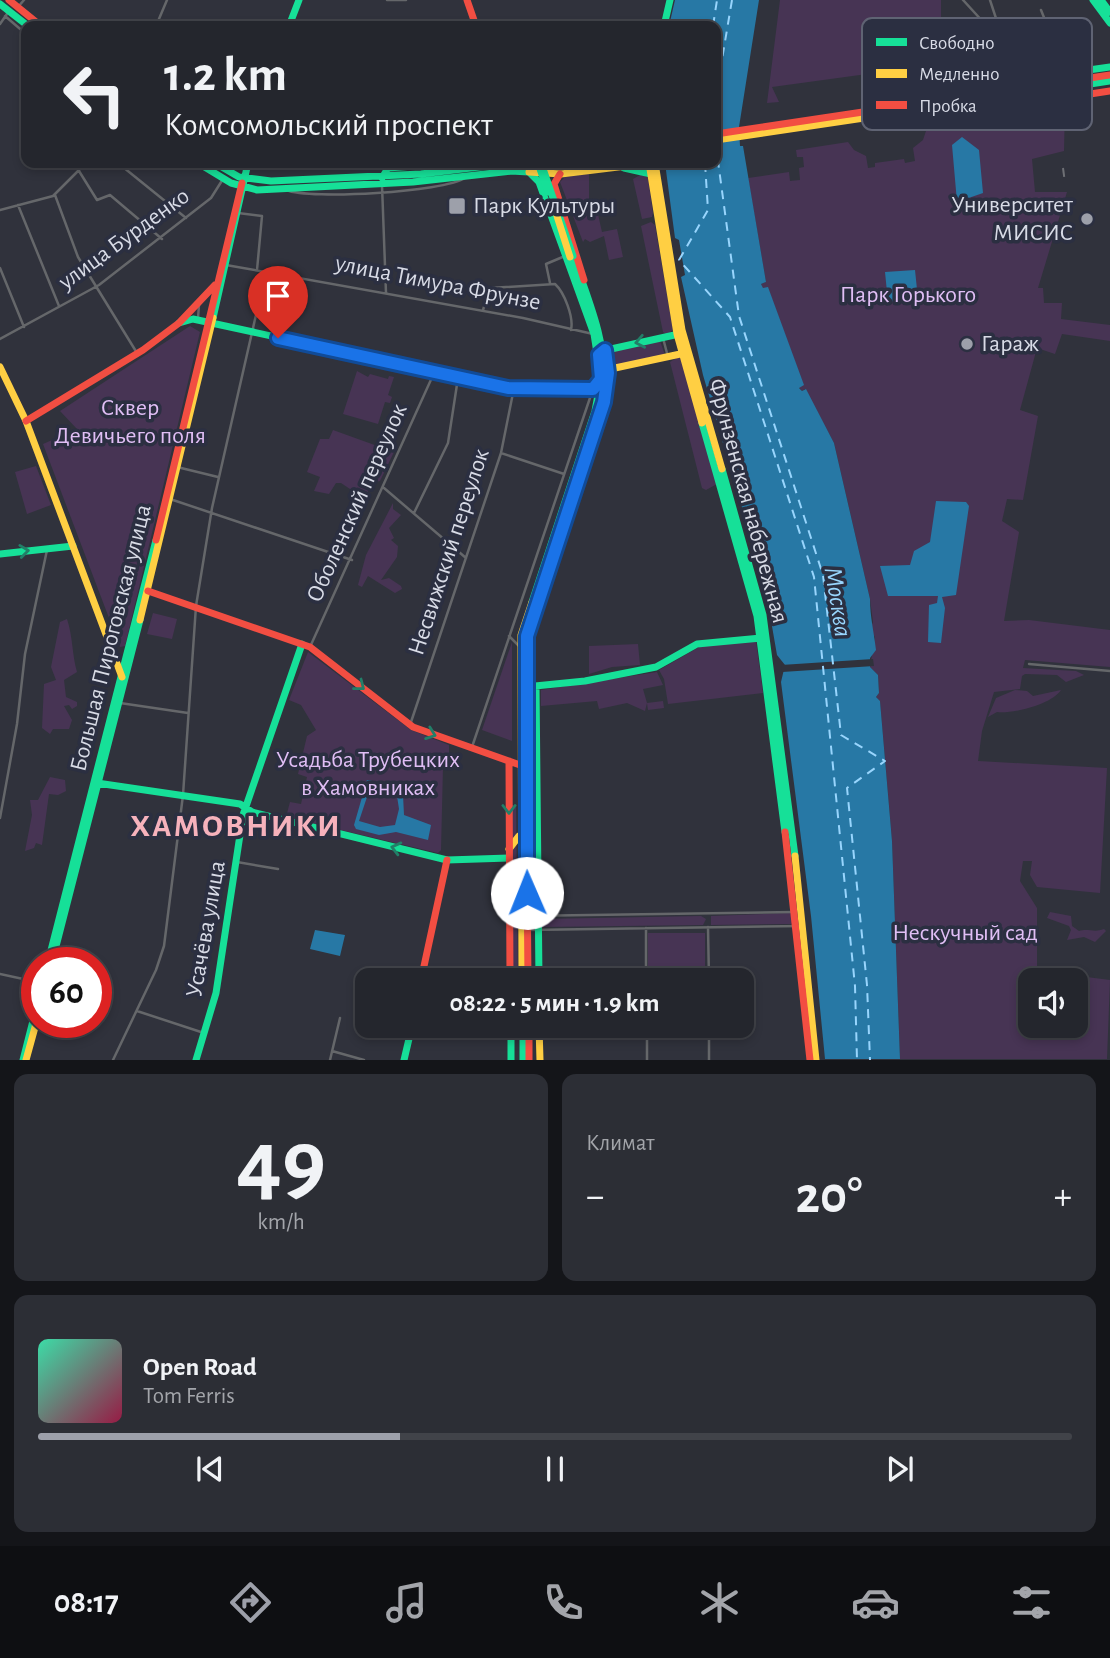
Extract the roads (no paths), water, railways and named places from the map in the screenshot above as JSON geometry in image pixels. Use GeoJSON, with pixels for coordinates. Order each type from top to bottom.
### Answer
{"type":"FeatureCollection","features":[{"type":"Feature","properties":{"kind":"main road"},"geometry":{"type":"LineString","coordinates":[[9,0],[35,21]]}},
{"type":"Feature","properties":{"kind":"main road"},"geometry":{"type":"LineString","coordinates":[[291,21],[299,0]]}},
{"type":"Feature","properties":{"kind":"main road"},"geometry":{"type":"LineString","coordinates":[[467,0],[474,21]]}},
{"type":"Feature","properties":{"kind":"main road"},"geometry":{"type":"LineString","coordinates":[[665,21],[670,0]]}},
{"type":"Feature","properties":{"kind":"main road"},"geometry":{"type":"LineString","coordinates":[[1093,0],[1110,23]]}},
{"type":"Feature","properties":{"kind":"main road"},"geometry":{"type":"LineString","coordinates":[[1101,0],[1110,12]]}},
{"type":"Feature","properties":{"kind":"main road"},"geometry":{"type":"LineString","coordinates":[[4,10],[21,21]]}},
{"type":"Feature","properties":{"kind":"main road"},"geometry":{"type":"LineString","coordinates":[[1092,70],[1110,67]]}},
{"type":"Feature","properties":{"kind":"main road"},"geometry":{"type":"LineString","coordinates":[[1092,78],[1110,75]]}},
{"type":"Feature","properties":{"kind":"main road"},"geometry":{"type":"LineString","coordinates":[[1092,85],[1110,81]]}},
{"type":"Feature","properties":{"kind":"main road"},"geometry":{"type":"LineString","coordinates":[[1092,93],[1110,89]]}},
{"type":"Feature","properties":{"kind":"main road"},"geometry":{"type":"LineString","coordinates":[[721,139],[862,114]]}},
{"type":"Feature","properties":{"kind":"main road"},"geometry":{"type":"LineString","coordinates":[[721,134],[862,118]]}},
{"type":"Feature","properties":{"kind":"main road"},"geometry":{"type":"LineString","coordinates":[[206,168],[242,188],[382,184],[473,168]]}},
{"type":"Feature","properties":{"kind":"main road"},"geometry":{"type":"LineString","coordinates":[[222,168],[247,180],[286,190],[468,177],[508,168]]}},
{"type":"Feature","properties":{"kind":"main road"},"geometry":{"type":"LineString","coordinates":[[207,323],[242,188],[247,180],[248,168]]}},
{"type":"Feature","properties":{"kind":"main road"},"geometry":{"type":"LineString","coordinates":[[515,168],[529,172],[561,174],[612,168]]}},
{"type":"Feature","properties":{"kind":"main road"},"geometry":{"type":"LineString","coordinates":[[541,168],[569,256]]}},
{"type":"Feature","properties":{"kind":"main road"},"geometry":{"type":"LineString","coordinates":[[625,168],[651,174]]}},
{"type":"Feature","properties":{"kind":"main road","name":"Фрунзенская набережная"},"geometry":{"type":"LineString","coordinates":[[651,168],[680,334],[763,638],[816,1059]]}},
{"type":"Feature","properties":{"kind":"main road","name":"Фрунзенская набережная"},"geometry":{"type":"LineString","coordinates":[[652,168],[680,334]]}},
{"type":"Feature","properties":{"kind":"main road"},"geometry":{"type":"LineString","coordinates":[[529,172],[537,178],[582,288]]}},
{"type":"Feature","properties":{"kind":"main road"},"geometry":{"type":"LineString","coordinates":[[522,968],[525,651],[529,627],[601,413],[605,378],[602,352],[556,190],[554,180],[561,174]]}},
{"type":"Feature","properties":{"kind":"main road"},"geometry":{"type":"LineString","coordinates":[[543,193],[548,186],[556,190]]}},
{"type":"Feature","properties":{"kind":"main road"},"geometry":{"type":"LineString","coordinates":[[207,323],[226,265],[229,238],[241,214],[242,188]]}},
{"type":"Feature","properties":{"kind":"main road"},"geometry":{"type":"LineString","coordinates":[[26,421],[138,353],[179,323],[199,305],[217,281]]}},
{"type":"Feature","properties":{"kind":"main road"},"geometry":{"type":"LineString","coordinates":[[179,323],[190,319],[514,388],[593,389],[615,368],[685,353]]}},
{"type":"Feature","properties":{"kind":"main road","name":"Большая Пироговская улица"},"geometry":{"type":"LineString","coordinates":[[54,947],[177,467],[207,323]]}},
{"type":"Feature","properties":{"kind":"main road"},"geometry":{"type":"LineString","coordinates":[[602,352],[680,334]]}},
{"type":"Feature","properties":{"kind":"main road"},"geometry":{"type":"LineString","coordinates":[[0,367],[6,385],[26,421],[123,681]]}},
{"type":"Feature","properties":{"kind":"main road"},"geometry":{"type":"LineString","coordinates":[[528,968],[528,930],[524,916],[519,836],[519,647],[523,626],[605,378]]}},
{"type":"Feature","properties":{"kind":"main road"},"geometry":{"type":"LineString","coordinates":[[0,554],[73,545]]}},
{"type":"Feature","properties":{"kind":"main road"},"geometry":{"type":"LineString","coordinates":[[146,591],[306,646],[410,725],[520,765]]}},
{"type":"Feature","properties":{"kind":"main road","name":"Большая Пироговская улица"},"geometry":{"type":"LineString","coordinates":[[96,783],[120,703],[128,656],[146,591]]}},
{"type":"Feature","properties":{"kind":"main road"},"geometry":{"type":"LineString","coordinates":[[525,687],[585,681],[618,672],[656,667],[701,643],[763,638]]}},
{"type":"Feature","properties":{"kind":"main road","name":"Усачёва улица"},"geometry":{"type":"LineString","coordinates":[[196,1059],[216,993],[246,807],[306,646]]}},
{"type":"Feature","properties":{"kind":"main road"},"geometry":{"type":"LineString","coordinates":[[113,654],[119,658],[128,656]]}},
{"type":"Feature","properties":{"kind":"main road"},"geometry":{"type":"LineString","coordinates":[[536,686],[539,968]]}},
{"type":"Feature","properties":{"kind":"main road"},"geometry":{"type":"LineString","coordinates":[[509,761],[510,968]]}},
{"type":"Feature","properties":{"kind":"main road"},"geometry":{"type":"LineString","coordinates":[[96,783],[246,807],[252,812],[447,860],[509,853]]}},
{"type":"Feature","properties":{"kind":"main road"},"geometry":{"type":"LineString","coordinates":[[509,853],[519,836]]}},
{"type":"Feature","properties":{"kind":"main road"},"geometry":{"type":"LineString","coordinates":[[424,968],[447,860]]}},
{"type":"Feature","properties":{"kind":"main road","name":"Фрунзенская набережная"},"geometry":{"type":"LineString","coordinates":[[800,926],[810,1059]]}},
{"type":"Feature","properties":{"kind":"main road"},"geometry":{"type":"LineString","coordinates":[[25,1059],[30,1038]]}},
{"type":"Feature","properties":{"kind":"main road"},"geometry":{"type":"LineString","coordinates":[[25,1059],[31,1038]]}},
{"type":"Feature","properties":{"kind":"main road"},"geometry":{"type":"LineString","coordinates":[[404,1059],[409,1038]]}},
{"type":"Feature","properties":{"kind":"main road"},"geometry":{"type":"LineString","coordinates":[[511,1038],[511,1059]]}},
{"type":"Feature","properties":{"kind":"main road"},"geometry":{"type":"LineString","coordinates":[[523,1038],[523,1059]]}},
{"type":"Feature","properties":{"kind":"main road"},"geometry":{"type":"LineString","coordinates":[[529,1038],[529,1059]]}},
{"type":"Feature","properties":{"kind":"main road"},"geometry":{"type":"LineString","coordinates":[[539,1038],[540,1059]]}},
{"type":"Feature","properties":{"kind":"street"},"geometry":{"type":"LineString","coordinates":[[18,7],[24,0]]}},
{"type":"Feature","properties":{"kind":"street"},"geometry":{"type":"LineString","coordinates":[[158,21],[167,0]]}},
{"type":"Feature","properties":{"kind":"street"},"geometry":{"type":"LineString","coordinates":[[387,0],[406,0]]}},
{"type":"Feature","properties":{"kind":"street"},"geometry":{"type":"LineString","coordinates":[[963,0],[980,18]]}},
{"type":"Feature","properties":{"kind":"street"},"geometry":{"type":"LineString","coordinates":[[990,0],[997,18]]}},
{"type":"Feature","properties":{"kind":"street"},"geometry":{"type":"LineString","coordinates":[[0,24],[4,10]]}},
{"type":"Feature","properties":{"kind":"street"},"geometry":{"type":"LineString","coordinates":[[4,10],[21,29]]}},
{"type":"Feature","properties":{"kind":"street"},"geometry":{"type":"LineString","coordinates":[[1041,10],[1044,18]]}},
{"type":"Feature","properties":{"kind":"street"},"geometry":{"type":"LineString","coordinates":[[0,210],[55,195],[82,168]]}},
{"type":"Feature","properties":{"kind":"street"},"geometry":{"type":"LineString","coordinates":[[124,168],[186,218]]}},
{"type":"Feature","properties":{"kind":"street","name":"улица Бурденко"},"geometry":{"type":"LineString","coordinates":[[0,339],[96,287],[162,239],[213,196],[222,178],[226,176],[225,170]]}},
{"type":"Feature","properties":{"kind":"street"},"geometry":{"type":"LineString","coordinates":[[79,171],[97,200],[109,195],[162,239]]}},
{"type":"Feature","properties":{"kind":"street"},"geometry":{"type":"LineString","coordinates":[[382,184],[386,293]]}},
{"type":"Feature","properties":{"kind":"street"},"geometry":{"type":"LineString","coordinates":[[55,195],[76,252],[138,353]]}},
{"type":"Feature","properties":{"kind":"street"},"geometry":{"type":"LineString","coordinates":[[18,205],[59,307]]}},
{"type":"Feature","properties":{"kind":"street"},"geometry":{"type":"LineString","coordinates":[[241,214],[262,216],[257,270]]}},
{"type":"Feature","properties":{"kind":"street"},"geometry":{"type":"LineString","coordinates":[[550,284],[546,264],[569,256]]}},
{"type":"Feature","properties":{"kind":"street","name":"улица Тимура Фрунзе"},"geometry":{"type":"LineString","coordinates":[[226,265],[597,333]]}},
{"type":"Feature","properties":{"kind":"street"},"geometry":{"type":"LineString","coordinates":[[0,268],[24,327]]}},
{"type":"Feature","properties":{"kind":"street"},"geometry":{"type":"LineString","coordinates":[[113,1059],[137,1011],[164,946],[183,795],[195,606],[218,477],[266,271]]}},
{"type":"Feature","properties":{"kind":"street"},"geometry":{"type":"LineString","coordinates":[[483,310],[490,288],[550,284],[560,289],[572,321],[570,330]]}},
{"type":"Feature","properties":{"kind":"street"},"geometry":{"type":"LineString","coordinates":[[199,305],[196,314],[207,323]]}},
{"type":"Feature","properties":{"kind":"street"},"geometry":{"type":"LineString","coordinates":[[663,338],[668,357]]}},
{"type":"Feature","properties":{"kind":"street","name":"Оболенский переулок"},"geometry":{"type":"LineString","coordinates":[[306,646],[352,560],[434,373]]}},
{"type":"Feature","properties":{"kind":"street"},"geometry":{"type":"LineString","coordinates":[[414,513],[448,443],[458,378]]}},
{"type":"Feature","properties":{"kind":"street","name":"Несвижский переулок"},"geometry":{"type":"LineString","coordinates":[[410,725],[501,453],[514,388]]}},
{"type":"Feature","properties":{"kind":"street"},"geometry":{"type":"LineString","coordinates":[[472,748],[593,389]]}},
{"type":"Feature","properties":{"kind":"street"},"geometry":{"type":"LineString","coordinates":[[501,453],[564,474]]}},
{"type":"Feature","properties":{"kind":"street"},"geometry":{"type":"LineString","coordinates":[[177,467],[218,477]]}},
{"type":"Feature","properties":{"kind":"street"},"geometry":{"type":"LineString","coordinates":[[384,488],[466,558]]}},
{"type":"Feature","properties":{"kind":"street"},"geometry":{"type":"LineString","coordinates":[[169,499],[352,560]]}},
{"type":"Feature","properties":{"kind":"street"},"geometry":{"type":"LineString","coordinates":[[0,818],[18,724],[25,654],[47,550]]}},
{"type":"Feature","properties":{"kind":"street"},"geometry":{"type":"LineString","coordinates":[[512,628],[518,630],[523,626]]}},
{"type":"Feature","properties":{"kind":"street"},"geometry":{"type":"LineString","coordinates":[[509,636],[519,647]]}},
{"type":"Feature","properties":{"kind":"street"},"geometry":{"type":"LineString","coordinates":[[1028,664],[1110,671]]}},
{"type":"Feature","properties":{"kind":"street"},"geometry":{"type":"LineString","coordinates":[[120,703],[188,713]]}},
{"type":"Feature","properties":{"kind":"street"},"geometry":{"type":"LineString","coordinates":[[237,862],[278,869]]}},
{"type":"Feature","properties":{"kind":"street"},"geometry":{"type":"LineString","coordinates":[[524,916],[798,912]]}},
{"type":"Feature","properties":{"kind":"street"},"geometry":{"type":"LineString","coordinates":[[528,930],[800,926]]}},
{"type":"Feature","properties":{"kind":"street"},"geometry":{"type":"LineString","coordinates":[[708,927],[709,968]]}},
{"type":"Feature","properties":{"kind":"street"},"geometry":{"type":"LineString","coordinates":[[646,928],[646,968]]}},
{"type":"Feature","properties":{"kind":"street"},"geometry":{"type":"LineString","coordinates":[[0,974],[21,979]]}},
{"type":"Feature","properties":{"kind":"street"},"geometry":{"type":"LineString","coordinates":[[137,1011],[204,1033]]}},
{"type":"Feature","properties":{"kind":"street"},"geometry":{"type":"LineString","coordinates":[[330,1059],[340,1018]]}},
{"type":"Feature","properties":{"kind":"street"},"geometry":{"type":"LineString","coordinates":[[647,1038],[647,1059]]}},
{"type":"Feature","properties":{"kind":"street"},"geometry":{"type":"LineString","coordinates":[[709,1038],[709,1059]]}},
{"type":"Feature","properties":{"kind":"street"},"geometry":{"type":"LineString","coordinates":[[332,1051],[364,1059]]}},
{"type":"Feature","properties":{"kind":"water","name":"Москва"},"geometry":{"type":"Polygon","coordinates":[[[675,0],[759,0],[739,127],[740,146],[743,146],[766,282],[761,284],[763,288],[768,287],[804,385],[799,388],[802,391],[806,389],[834,443],[870,599],[876,650],[870,658],[870,667],[878,675],[879,693],[876,697],[880,701],[892,841],[900,1059],[825,1059],[811,916],[781,682],[785,665],[777,655],[765,586],[703,375],[681,277],[685,275],[679,240],[675,238],[666,168],[721,168],[721,21],[670,21],[675,0]]]}},
{"type":"Feature","properties":{"kind":"water"},"geometry":{"type":"Polygon","coordinates":[[[962,137],[979,150],[983,193],[957,202],[952,145],[962,137]]]}},
{"type":"Feature","properties":{"kind":"water"},"geometry":{"type":"Polygon","coordinates":[[[915,270],[918,299],[888,302],[885,272],[915,270]]]}},
{"type":"Feature","properties":{"kind":"water"},"geometry":{"type":"Polygon","coordinates":[[[936,501],[966,502],[969,506],[956,595],[942,597],[945,608],[941,643],[928,642],[929,605],[937,603],[938,596],[888,596],[880,566],[910,565],[914,551],[930,542],[936,501]]]}},
{"type":"Feature","properties":{"kind":"water"},"geometry":{"type":"Polygon","coordinates":[[[367,780],[399,786],[403,795],[404,815],[431,825],[428,840],[396,832],[379,835],[356,829],[354,825],[367,780]],[[369,791],[359,821],[380,827],[395,825],[399,809],[397,796],[369,791]]]}},
{"type":"Feature","properties":{"kind":"water"},"geometry":{"type":"Polygon","coordinates":[[[315,930],[345,935],[340,956],[310,949],[315,930]]]}},
{"type":"Feature","properties":{"kind":"railway"},"geometry":{"type":"LineString","coordinates":[[1063,168],[1065,183]]}},
{"type":"Feature","properties":{"kind":"place","name":"Парк Культуры"},"geometry":{"type":"Point","coordinates":[457,206]}},
{"type":"Feature","properties":{"kind":"place","name":"Университет МИСИС"},"geometry":{"type":"Point","coordinates":[1087,219]}},
{"type":"Feature","properties":{"kind":"place","name":"Гараж"},"geometry":{"type":"Point","coordinates":[967,344]}},
{"type":"Feature","properties":{"kind":"district","name":"ХАМОВНИКИ"},"geometry":{"type":"Point","coordinates":[236,826]}},
{"type":"Feature","properties":{"kind":"park label","name":"Парк Горького"},"geometry":{"type":"Point","coordinates":[908,295]}},
{"type":"Feature","properties":{"kind":"park label","name":"Сквер Девичьего поля"},"geometry":{"type":"Point","coordinates":[130,422]}},
{"type":"Feature","properties":{"kind":"park label","name":"Усадьба Трубецких в Хамовниках"},"geometry":{"type":"Point","coordinates":[368,774]}},
{"type":"Feature","properties":{"kind":"park label","name":"Нескучный сад"},"geometry":{"type":"Point","coordinates":[965,933]}}]}
